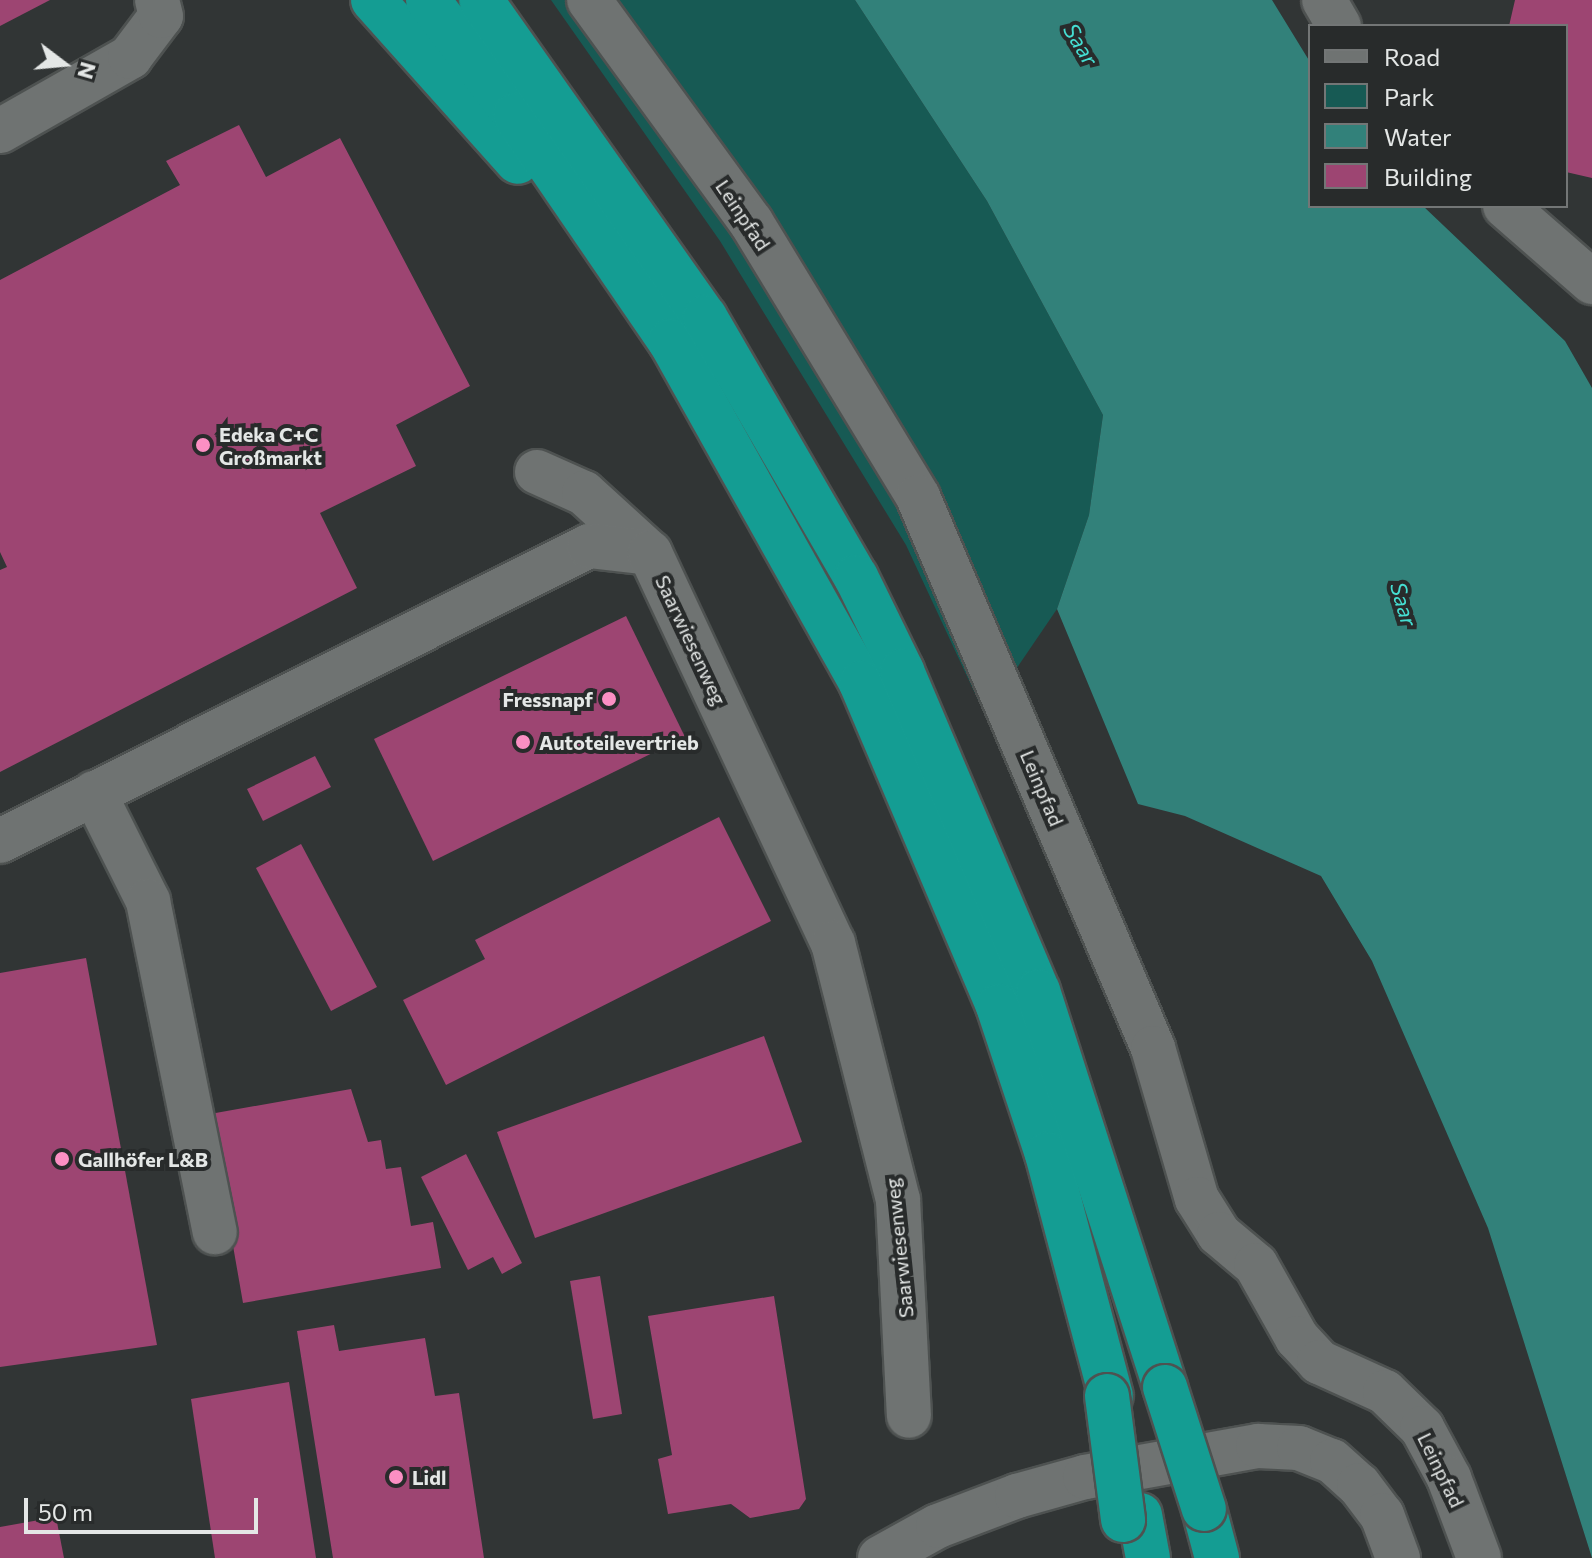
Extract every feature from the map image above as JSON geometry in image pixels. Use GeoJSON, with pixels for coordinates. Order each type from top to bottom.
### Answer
{"type":"FeatureCollection","features":[{"type":"Feature","properties":{"kind":"highway"},"geometry":{"type":"LineString","coordinates":[[373,0],[585,237],[670,341]]}},
{"type":"Feature","properties":{"kind":"highway"},"geometry":{"type":"LineString","coordinates":[[428,0],[515,115],[670,341],[861,683],[932,842],[1008,1036],[1098,1341],[1109,1396],[1154,1522],[1191,1558]]}},
{"type":"Feature","properties":{"kind":"highway"},"geometry":{"type":"LineString","coordinates":[[481,0],[647,229],[705,317],[848,563],[902,671],[1038,991],[1161,1388],[1154,1522],[1148,1558]]}},
{"type":"Feature","properties":{"kind":"highway"},"geometry":{"type":"LineString","coordinates":[[513,0],[586,115],[647,229]]}},
{"type":"Feature","properties":{"kind":"highway"},"geometry":{"type":"LineString","coordinates":[[1154,1522],[1217,1558]]}},
{"type":"Feature","properties":{"kind":"street"},"geometry":{"type":"LineString","coordinates":[[0,131],[130,57],[161,16],[157,0]]}},
{"type":"Feature","properties":{"kind":"street","name":"Leinpfad"},"geometry":{"type":"LineString","coordinates":[[589,0],[751,222],[918,497],[1153,1048],[1197,1199],[1219,1234],[1256,1265],[1297,1338],[1319,1362],[1385,1392],[1422,1428],[1449,1478],[1479,1558]]}},
{"type":"Feature","properties":{"kind":"street"},"geometry":{"type":"LineString","coordinates":[[1324,0],[1338,24]]}},
{"type":"Feature","properties":{"kind":"street"},"geometry":{"type":"LineString","coordinates":[[1507,208],[1592,282]]}},
{"type":"Feature","properties":{"kind":"street"},"geometry":{"type":"LineString","coordinates":[[537,472],[584,493],[650,553]]}},
{"type":"Feature","properties":{"kind":"street","name":"Saarwiesenweg"},"geometry":{"type":"LineString","coordinates":[[0,841],[589,546],[650,553],[833,943],[898,1200],[909,1416]]}},
{"type":"Feature","properties":{"kind":"street"},"geometry":{"type":"LineString","coordinates":[[94,793],[148,901],[215,1232]]}},
{"type":"Feature","properties":{"kind":"street"},"geometry":{"type":"LineString","coordinates":[[880,1558],[938,1526],[1017,1496],[1085,1477],[1258,1446],[1299,1448],[1332,1461],[1359,1485],[1382,1515],[1398,1558]]}},
{"type":"Feature","properties":{"kind":"green space"},"geometry":{"type":"Polygon","coordinates":[[[551,0],[855,0],[987,201],[1103,415],[1089,515],[1057,609],[985,715],[906,545],[720,241],[551,0]]]}},
{"type":"Feature","properties":{"kind":"water","name":"Saar"},"geometry":{"type":"Polygon","coordinates":[[[855,0],[1272,0],[1308,59],[1308,208],[1425,208],[1565,341],[1592,388],[1592,1558],[1488,1228],[1372,961],[1321,876],[1185,816],[1138,804],[1057,609],[1089,515],[1103,415],[987,201],[855,0]]]}},
{"type":"Feature","properties":{"kind":"building"},"geometry":{"type":"Polygon","coordinates":[[[0,0],[50,0],[0,26],[0,0]]]}},
{"type":"Feature","properties":{"kind":"building"},"geometry":{"type":"Polygon","coordinates":[[[1515,0],[1592,0],[1592,178],[1568,172],[1568,24],[1509,24],[1515,0]]]}},
{"type":"Feature","properties":{"kind":"building","name":"Edeka C+C Großmarkt"},"geometry":{"type":"Polygon","coordinates":[[[239,125],[266,177],[340,138],[470,386],[396,425],[416,466],[320,513],[357,588],[0,772],[0,570],[7,567],[0,552],[0,280],[180,185],[166,161],[239,125]]]}},
{"type":"Feature","properties":{"kind":"building"},"geometry":{"type":"Polygon","coordinates":[[[626,616],[685,737],[433,861],[374,739],[626,616]]]}},
{"type":"Feature","properties":{"kind":"building"},"geometry":{"type":"Polygon","coordinates":[[[315,756],[331,787],[263,821],[247,789],[315,756]]]}},
{"type":"Feature","properties":{"kind":"building"},"geometry":{"type":"Polygon","coordinates":[[[719,817],[771,921],[446,1085],[403,1000],[485,959],[475,940],[719,817]]]}},
{"type":"Feature","properties":{"kind":"building"},"geometry":{"type":"Polygon","coordinates":[[[301,844],[377,987],[331,1011],[256,868],[301,844]]]}},
{"type":"Feature","properties":{"kind":"building","name":"Gallhöfer L&B"},"geometry":{"type":"Polygon","coordinates":[[[86,958],[157,1345],[0,1367],[0,973],[86,958]]]}},
{"type":"Feature","properties":{"kind":"building"},"geometry":{"type":"Polygon","coordinates":[[[764,1036],[802,1142],[535,1238],[497,1132],[764,1036]]]}},
{"type":"Feature","properties":{"kind":"building"},"geometry":{"type":"Polygon","coordinates":[[[351,1089],[368,1142],[381,1140],[386,1169],[401,1167],[411,1226],[433,1222],[441,1268],[243,1303],[210,1114],[351,1089]]]}},
{"type":"Feature","properties":{"kind":"building"},"geometry":{"type":"Polygon","coordinates":[[[466,1154],[522,1263],[502,1274],[493,1257],[468,1270],[421,1177],[466,1154]]]}},
{"type":"Feature","properties":{"kind":"building"},"geometry":{"type":"Polygon","coordinates":[[[600,1276],[622,1414],[593,1419],[570,1281],[600,1276]]]}},
{"type":"Feature","properties":{"kind":"building"},"geometry":{"type":"Polygon","coordinates":[[[774,1296],[806,1499],[799,1509],[750,1518],[731,1504],[668,1514],[658,1459],[672,1455],[648,1316],[774,1296]]]}},
{"type":"Feature","properties":{"kind":"building","name":"Lidl"},"geometry":{"type":"Polygon","coordinates":[[[334,1325],[339,1351],[425,1338],[435,1396],[459,1393],[484,1558],[333,1558],[297,1331],[334,1325]]]}},
{"type":"Feature","properties":{"kind":"building"},"geometry":{"type":"Polygon","coordinates":[[[289,1382],[316,1558],[215,1558],[191,1399],[289,1382]]]}},
{"type":"Feature","properties":{"kind":"building"},"geometry":{"type":"Polygon","coordinates":[[[56,1517],[64,1558],[0,1558],[0,1527],[56,1517]]]}},
{"type":"Feature","properties":{"kind":"place","name":"Edeka C+C Großmarkt"},"geometry":{"type":"Point","coordinates":[203,445]}},
{"type":"Feature","properties":{"kind":"place","name":"Fressnapf"},"geometry":{"type":"Point","coordinates":[609,699]}},
{"type":"Feature","properties":{"kind":"place","name":"Autoteilevertrieb"},"geometry":{"type":"Point","coordinates":[523,742]}},
{"type":"Feature","properties":{"kind":"place","name":"Gallhöfer L&B"},"geometry":{"type":"Point","coordinates":[62,1159]}},
{"type":"Feature","properties":{"kind":"place","name":"Lidl"},"geometry":{"type":"Point","coordinates":[396,1477]}}]}
